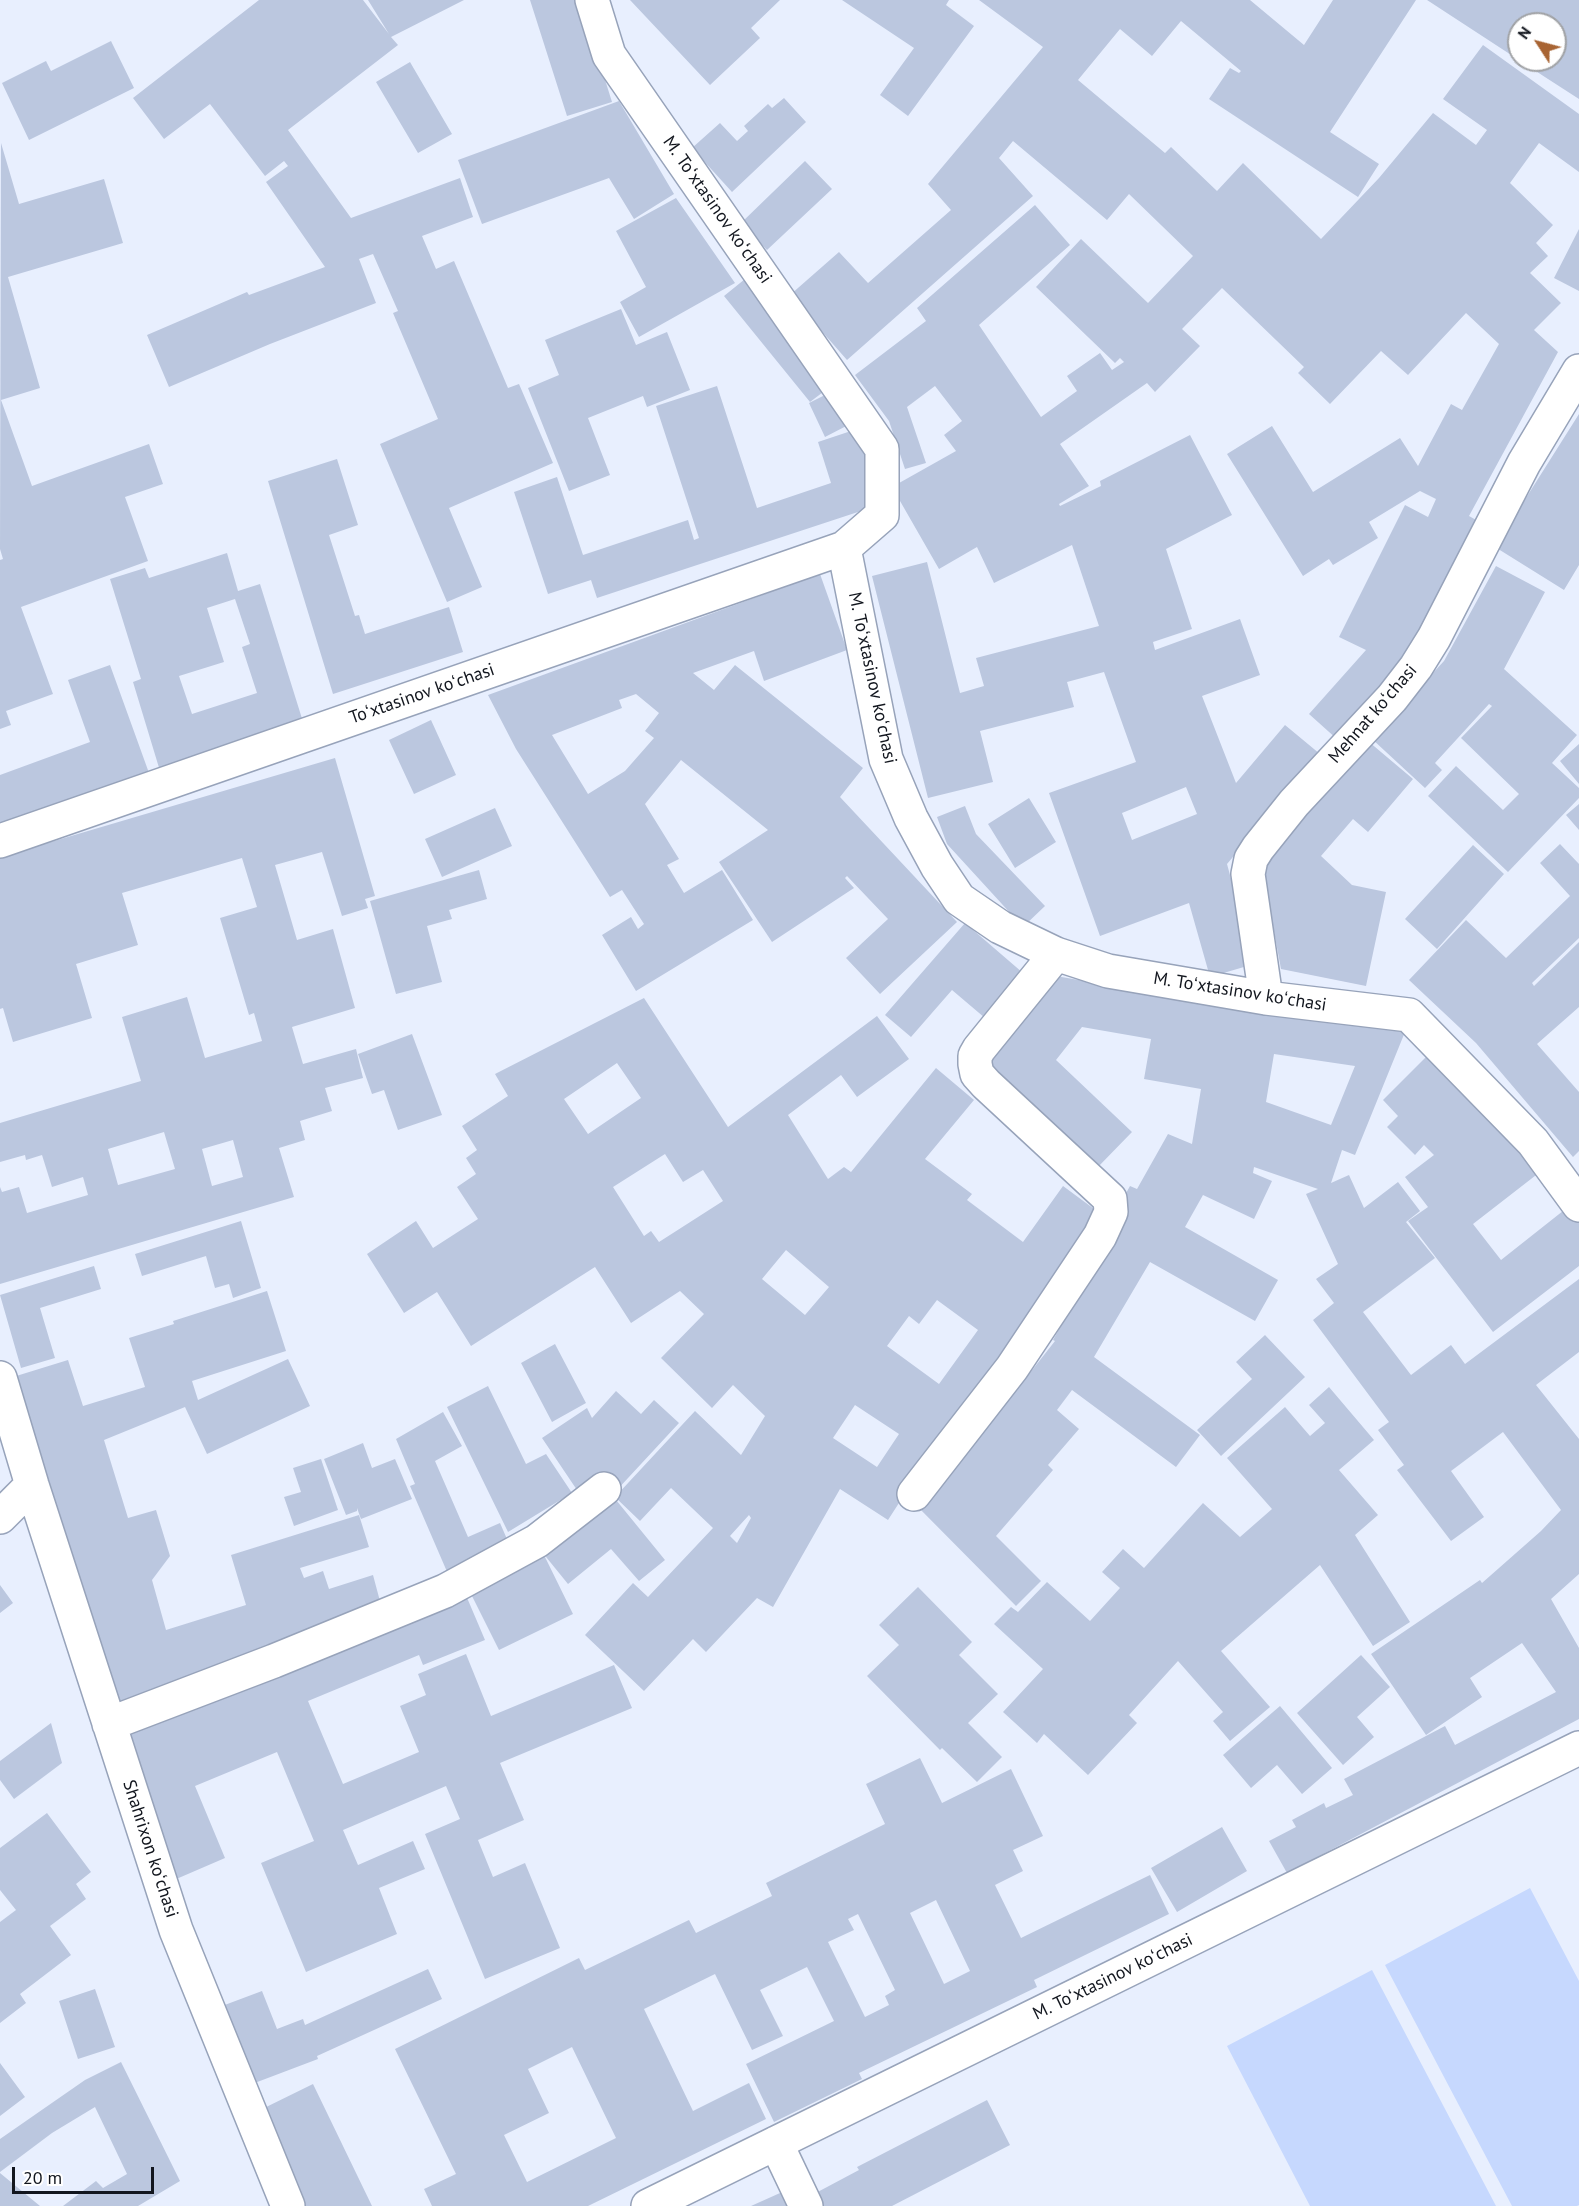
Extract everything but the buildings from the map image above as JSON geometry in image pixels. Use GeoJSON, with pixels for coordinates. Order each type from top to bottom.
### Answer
{"type":"FeatureCollection","features":[{"type":"Feature","properties":{"kind":"street","name":"M. Toʻxtasinov koʻchasi"},"geometry":{"type":"LineString","coordinates":[[592,0],[609,54],[882,449],[882,515],[844,548],[886,759],[911,818],[937,866],[960,899],[1000,927],[1056,954],[1108,971],[1266,998],[1409,1015],[1533,1142],[1579,1205]]}},
{"type":"Feature","properties":{"kind":"street","name":"Mehnat koʻchasi"},"geometry":{"type":"LineString","coordinates":[[1266,998],[1248,874],[1251,859],[1257,848],[1294,803],[1392,698],[1416,667],[1434,638],[1524,463],[1579,371]]}},
{"type":"Feature","properties":{"kind":"street","name":"Toʻxtasinov koʻchasi"},"geometry":{"type":"LineString","coordinates":[[0,841],[844,548]]}},
{"type":"Feature","properties":{"kind":"street"},"geometry":{"type":"LineString","coordinates":[[914,1494],[1012,1368],[1100,1236],[1111,1212],[1110,1199],[1105,1193],[977,1074],[975,1056],[979,1049],[1056,954]]}},
{"type":"Feature","properties":{"kind":"street","name":"Shahrixon koʻchasi"},"geometry":{"type":"LineString","coordinates":[[0,1378],[32,1485],[176,1930],[288,2206]]}},
{"type":"Feature","properties":{"kind":"street"},"geometry":{"type":"LineString","coordinates":[[0,1517],[32,1485]]}},
{"type":"Feature","properties":{"kind":"street"},"geometry":{"type":"LineString","coordinates":[[109,1724],[274,1661],[445,1591],[537,1541],[604,1489]]}},
{"type":"Feature","properties":{"kind":"street","name":"M. Toʻxtasinov koʻchasi"},"geometry":{"type":"LineString","coordinates":[[648,2206],[1579,1748]]}},
{"type":"Feature","properties":{"kind":"street"},"geometry":{"type":"LineString","coordinates":[[776,2143],[806,2206]]}},
{"type":"Feature","properties":{"kind":"shaded area"},"geometry":{"type":"Polygon","coordinates":[[[1530,1888],[1579,1981],[1579,2205],[1577,2206],[1512,2206],[1385,1965],[1530,1888]]]}},
{"type":"Feature","properties":{"kind":"shaded area"},"geometry":{"type":"Polygon","coordinates":[[[1372,1970],[1496,2206],[1310,2206],[1227,2046],[1372,1970]]]}}]}
